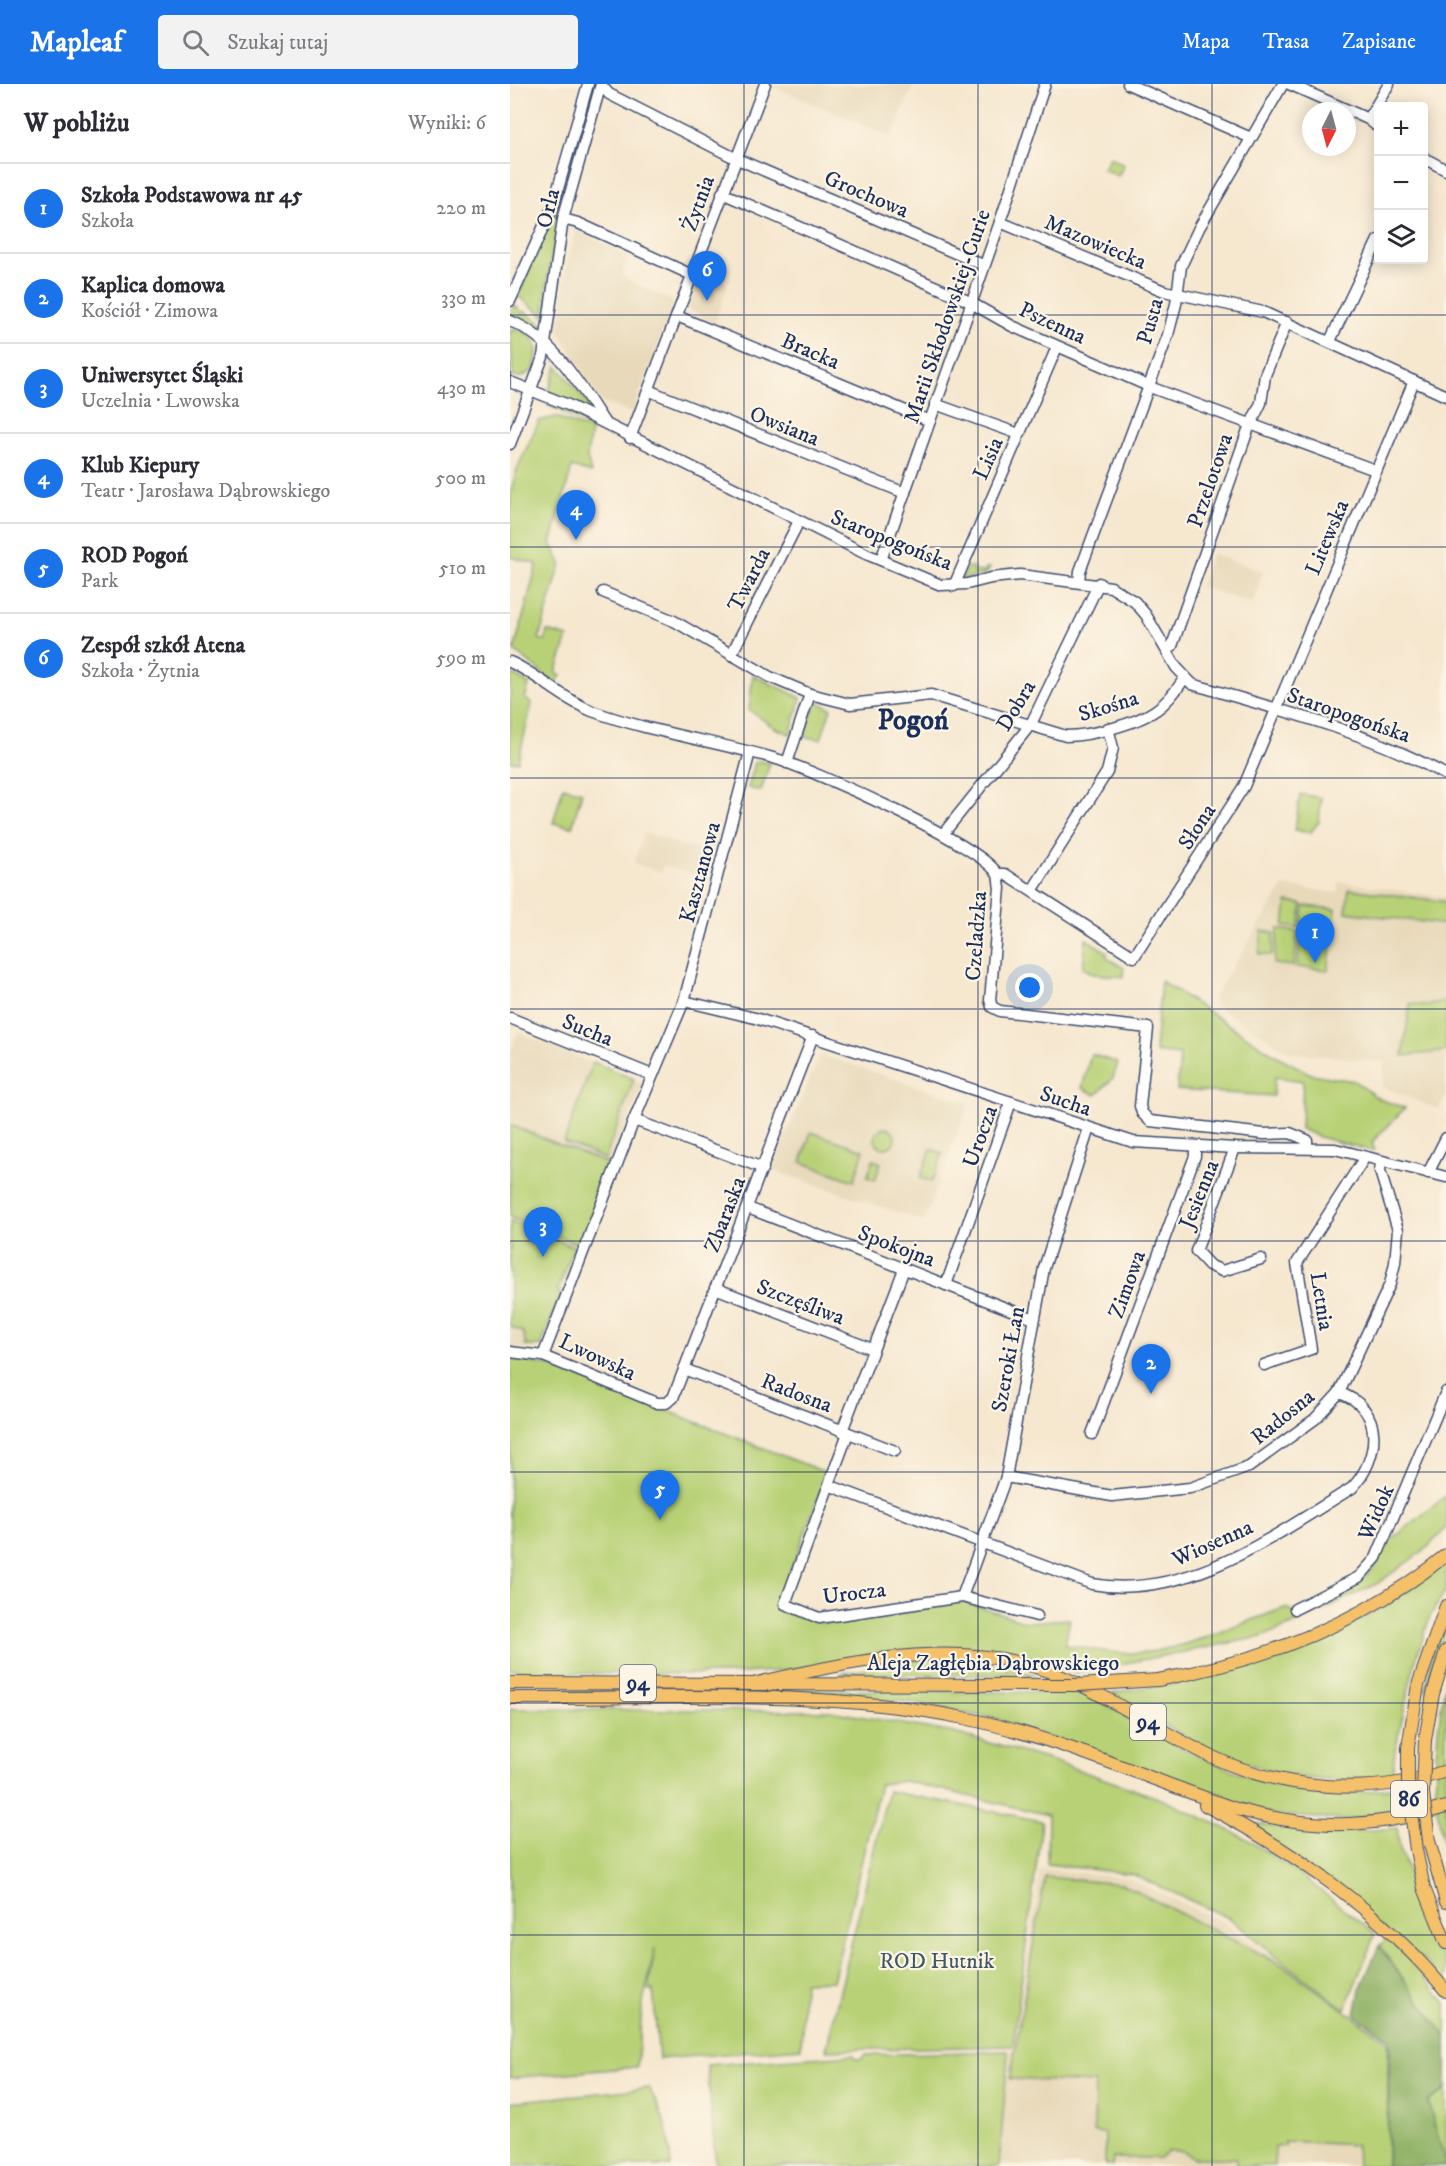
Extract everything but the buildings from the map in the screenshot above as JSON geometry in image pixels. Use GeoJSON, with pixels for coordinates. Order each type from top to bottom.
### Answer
{"type":"FeatureCollection","features":[{"type":"Feature","properties":{"kind":"main road","name":"Aleja Zagłębia Dąbrowskiego"},"geometry":{"type":"LineString","coordinates":[[510,1682],[1078,1685],[1158,1680],[1230,1665],[1310,1637],[1378,1602],[1446,1555]]}},
{"type":"Feature","properties":{"kind":"main road","name":"86"},"geometry":{"type":"LineString","coordinates":[[1446,1606],[1418,1685],[1408,1748],[1408,1789],[1416,1850],[1424,1888],[1446,1943]]}},
{"type":"Feature","properties":{"kind":"main road","name":"86"},"geometry":{"type":"LineString","coordinates":[[1446,1651],[1433,1694],[1425,1740],[1423,1793],[1429,1841],[1446,1902]]}},
{"type":"Feature","properties":{"kind":"main road","name":"94"},"geometry":{"type":"LineString","coordinates":[[753,1684],[806,1671],[882,1660],[940,1654],[994,1658],[1037,1668],[1083,1685],[1208,1755],[1268,1776],[1325,1786],[1360,1787],[1400,1782],[1446,1771]]}},
{"type":"Feature","properties":{"kind":"main road","name":"Aleja Zagłębia Dąbrowskiego"},"geometry":{"type":"LineString","coordinates":[[514,1699],[821,1700],[912,1709],[1009,1729],[1236,1809],[1274,1819],[1313,1825],[1365,1824],[1446,1807]]}},
{"type":"Feature","properties":{"kind":"main road","name":"94"},"geometry":{"type":"LineString","coordinates":[[1167,1784],[1241,1824],[1333,1883],[1386,1927],[1446,1991]]}},
{"type":"Feature","properties":{"kind":"street","name":"Orla"},"geometry":{"type":"LineString","coordinates":[[510,301],[553,206],[588,84]]}},
{"type":"Feature","properties":{"kind":"street","name":"Marii Skłodowskiej-Curie"},"geometry":{"type":"LineString","coordinates":[[881,560],[1000,222],[1045,84]]}},
{"type":"Feature","properties":{"kind":"street"},"geometry":{"type":"LineString","coordinates":[[1128,84],[1251,138]]}},
{"type":"Feature","properties":{"kind":"street","name":"Pusta"},"geometry":{"type":"LineString","coordinates":[[1079,581],[1080,571],[1172,321],[1181,266],[1199,228],[1283,84]]}},
{"type":"Feature","properties":{"kind":"street"},"geometry":{"type":"LineString","coordinates":[[1289,84],[1368,119],[1374,124]]}},
{"type":"Feature","properties":{"kind":"street"},"geometry":{"type":"LineString","coordinates":[[1368,119],[1389,84]]}},
{"type":"Feature","properties":{"kind":"street","name":"Orla"},"geometry":{"type":"LineString","coordinates":[[510,444],[532,390],[546,343],[563,219],[601,85]]}},
{"type":"Feature","properties":{"kind":"street","name":"Grochowa"},"geometry":{"type":"LineString","coordinates":[[601,85],[609,94],[735,158],[983,265]]}},
{"type":"Feature","properties":{"kind":"street","name":"Żytnia"},"geometry":{"type":"LineString","coordinates":[[630,438],[650,391],[761,85]]}},
{"type":"Feature","properties":{"kind":"street"},"geometry":{"type":"LineString","coordinates":[[1428,160],[1446,170]]}},
{"type":"Feature","properties":{"kind":"street","name":"Pszenna"},"geometry":{"type":"LineString","coordinates":[[722,193],[970,302],[1012,326],[1149,387],[1375,470]]}},
{"type":"Feature","properties":{"kind":"street"},"geometry":{"type":"LineString","coordinates":[[563,219],[578,223],[692,275]]}},
{"type":"Feature","properties":{"kind":"street","name":"Mazowiecka"},"geometry":{"type":"LineString","coordinates":[[1000,222],[1177,295],[1248,307],[1287,322],[1446,395]]}},
{"type":"Feature","properties":{"kind":"street"},"geometry":{"type":"LineString","coordinates":[[1330,341],[1374,248]]}},
{"type":"Feature","properties":{"kind":"street","name":"Bracka"},"geometry":{"type":"LineString","coordinates":[[677,316],[930,421]]}},
{"type":"Feature","properties":{"kind":"street","name":"Staropogońska"},"geometry":{"type":"LineString","coordinates":[[510,321],[531,330],[546,343],[605,424]]}},
{"type":"Feature","properties":{"kind":"street","name":"Przelotowa"},"geometry":{"type":"LineString","coordinates":[[1167,651],[1172,646],[1250,425],[1261,403],[1265,375],[1287,322]]}},
{"type":"Feature","properties":{"kind":"street","name":"Lisia"},"geometry":{"type":"LineString","coordinates":[[954,586],[1057,346]]}},
{"type":"Feature","properties":{"kind":"street","name":"Litewska"},"geometry":{"type":"LineString","coordinates":[[1276,709],[1413,381]]}},
{"type":"Feature","properties":{"kind":"street","name":"Staropogońska"},"geometry":{"type":"LineString","coordinates":[[510,382],[605,424],[881,560],[942,585],[954,586],[1012,575],[1099,583],[1122,592],[1146,615],[1184,679],[1192,684],[1356,733],[1400,750],[1446,775]]}},
{"type":"Feature","properties":{"kind":"street","name":"Owsiana"},"geometry":{"type":"LineString","coordinates":[[650,391],[905,494]]}},
{"type":"Feature","properties":{"kind":"street"},"geometry":{"type":"LineString","coordinates":[[935,404],[1019,434]]}},
{"type":"Feature","properties":{"kind":"street","name":"Twarda"},"geometry":{"type":"LineString","coordinates":[[731,655],[799,521]]}},
{"type":"Feature","properties":{"kind":"street","name":"Dobra"},"geometry":{"type":"LineString","coordinates":[[943,834],[1031,724],[1099,583]]}},
{"type":"Feature","properties":{"kind":"street","name":"Skośna"},"geometry":{"type":"LineString","coordinates":[[603,592],[674,621],[770,677],[810,694],[850,704],[931,695],[1066,736],[1081,736],[1135,721],[1156,711],[1171,698],[1184,679]]}},
{"type":"Feature","properties":{"kind":"street","name":"Czeladzka"},"geometry":{"type":"LineString","coordinates":[[510,662],[565,697],[591,710],[787,763],[903,813],[943,834],[989,864],[998,874],[1000,888],[990,1000],[992,1007],[1000,1011],[1149,1028],[1140,1107],[1142,1113],[1150,1121],[1264,1134],[1290,1132],[1307,1140],[1307,1147]]}},
{"type":"Feature","properties":{"kind":"street"},"geometry":{"type":"LineString","coordinates":[[787,763],[810,694]]}},
{"type":"Feature","properties":{"kind":"street","name":"Słona"},"geometry":{"type":"LineString","coordinates":[[1032,891],[1134,957],[1244,786],[1276,709]]}},
{"type":"Feature","properties":{"kind":"street"},"geometry":{"type":"LineString","coordinates":[[998,874],[1005,874],[1032,891],[1107,772],[1113,748],[1108,728]]}},
{"type":"Feature","properties":{"kind":"street","name":"Kasztanowa"},"geometry":{"type":"LineString","coordinates":[[684,1001],[750,752]]}},
{"type":"Feature","properties":{"kind":"street","name":"Sucha"},"geometry":{"type":"LineString","coordinates":[[684,1001],[754,1018],[813,1036],[1146,1145],[1335,1149],[1446,1177]]}},
{"type":"Feature","properties":{"kind":"street","name":"Lwowska"},"geometry":{"type":"LineString","coordinates":[[666,1403],[657,1403],[543,1356],[634,1120],[684,1001]]}},
{"type":"Feature","properties":{"kind":"street","name":"Sucha"},"geometry":{"type":"LineString","coordinates":[[510,1018],[652,1075]]}},
{"type":"Feature","properties":{"kind":"street","name":"Zbaraska"},"geometry":{"type":"LineString","coordinates":[[666,1403],[673,1398],[813,1036]]}},
{"type":"Feature","properties":{"kind":"street","name":"Urocza"},"geometry":{"type":"LineString","coordinates":[[946,1285],[1011,1102]]}},
{"type":"Feature","properties":{"kind":"street"},"geometry":{"type":"LineString","coordinates":[[634,1120],[763,1168]]}},
{"type":"Feature","properties":{"kind":"street","name":"Szeroki Łan"},"geometry":{"type":"LineString","coordinates":[[962,1597],[1006,1477],[1044,1268],[1089,1128]]}},
{"type":"Feature","properties":{"kind":"street"},"geometry":{"type":"LineString","coordinates":[[1428,1173],[1446,1138]]}},
{"type":"Feature","properties":{"kind":"street","name":"Zimowa"},"geometry":{"type":"LineString","coordinates":[[1092,1434],[1195,1156],[1195,1147]]}},
{"type":"Feature","properties":{"kind":"street","name":"Jesienna"},"geometry":{"type":"LineString","coordinates":[[1235,1148],[1196,1251],[1209,1265],[1222,1271],[1261,1259]]}},
{"type":"Feature","properties":{"kind":"street","name":"Letnia"},"geometry":{"type":"LineString","coordinates":[[1264,1365],[1311,1348],[1297,1263],[1365,1157]]}},
{"type":"Feature","properties":{"kind":"street","name":"Radosna"},"geometry":{"type":"LineString","coordinates":[[1006,1477],[1112,1496],[1190,1488],[1249,1467],[1315,1419],[1339,1393],[1390,1284],[1395,1263],[1398,1230],[1380,1171],[1381,1162]]}},
{"type":"Feature","properties":{"kind":"street","name":"Spokojna"},"geometry":{"type":"LineString","coordinates":[[748,1208],[1034,1318]]}},
{"type":"Feature","properties":{"kind":"street","name":"Urocza"},"geometry":{"type":"LineString","coordinates":[[904,1269],[872,1350],[845,1432],[831,1486],[785,1604],[819,1618],[962,1597],[1037,1616]]}},
{"type":"Feature","properties":{"kind":"street","name":"Szczęśliwa"},"geometry":{"type":"LineString","coordinates":[[715,1288],[872,1350]]}},
{"type":"Feature","properties":{"kind":"street"},"geometry":{"type":"LineString","coordinates":[[510,1352],[543,1356]]}},
{"type":"Feature","properties":{"kind":"street","name":"Radosna"},"geometry":{"type":"LineString","coordinates":[[684,1369],[895,1451]]}},
{"type":"Feature","properties":{"kind":"street","name":"Widok"},"geometry":{"type":"LineString","coordinates":[[1295,1609],[1359,1577],[1376,1558],[1446,1392]]}},
{"type":"Feature","properties":{"kind":"street","name":"Wiosenna"},"geometry":{"type":"LineString","coordinates":[[831,1486],[1092,1584],[1104,1586],[1162,1583],[1208,1569],[1295,1524],[1352,1488],[1363,1478],[1373,1457],[1374,1432],[1369,1418],[1362,1409],[1348,1396],[1339,1393]]}},
{"type":"Feature","properties":{"kind":"shaded area"},"geometry":{"type":"Polygon","coordinates":[[[776,84],[914,84],[891,137],[775,87],[776,84]]]}},
{"type":"Feature","properties":{"kind":"shaded area"},"geometry":{"type":"Polygon","coordinates":[[[577,231],[629,257],[622,277],[674,302],[632,413],[601,402],[559,331],[566,266],[577,231]]]}},
{"type":"Feature","properties":{"kind":"shaded area"},"geometry":{"type":"Polygon","coordinates":[[[701,273],[728,284],[715,323],[688,309],[701,273]]]}},
{"type":"Feature","properties":{"kind":"shaded area"},"geometry":{"type":"Polygon","coordinates":[[[1212,554],[1263,572],[1252,604],[1200,586],[1212,554]]]}},
{"type":"Feature","properties":{"kind":"shaded area"},"geometry":{"type":"Polygon","coordinates":[[[646,833],[713,855],[706,878],[663,866],[661,872],[634,863],[643,834],[646,833]]]}},
{"type":"Feature","properties":{"kind":"shaded area"},"geometry":{"type":"Polygon","coordinates":[[[1339,882],[1446,897],[1446,1096],[1438,1109],[1383,1087],[1384,1062],[1289,1052],[1217,1006],[1213,998],[1284,886],[1338,893],[1339,882]]]}},
{"type":"Feature","properties":{"kind":"shaded area"},"geometry":{"type":"Polygon","coordinates":[[[518,1032],[642,1084],[541,1348],[510,1348],[510,1053],[518,1032]]]}},
{"type":"Feature","properties":{"kind":"shaded area"},"geometry":{"type":"Polygon","coordinates":[[[820,1055],[969,1103],[924,1221],[772,1170],[820,1055]]]}},
{"type":"Feature","properties":{"kind":"shaded area"},"geometry":{"type":"Polygon","coordinates":[[[1040,1869],[1128,1878],[1226,1924],[1389,2042],[1386,2166],[999,2166],[1008,2051],[1016,2048],[1040,1869]]]}},
{"type":"Feature","properties":{"kind":"green space"},"geometry":{"type":"Polygon","coordinates":[[[1110,157],[1124,165],[1118,176],[1103,169],[1110,157]]]}},
{"type":"Feature","properties":{"kind":"green space"},"geometry":{"type":"Polygon","coordinates":[[[560,200],[563,201],[548,274],[544,316],[518,296],[560,200]]]}},
{"type":"Feature","properties":{"kind":"green space"},"geometry":{"type":"Polygon","coordinates":[[[514,304],[522,313],[524,311],[543,325],[542,329],[510,315],[514,304]]]}},
{"type":"Feature","properties":{"kind":"green space"},"geometry":{"type":"Polygon","coordinates":[[[516,330],[529,335],[536,344],[537,350],[533,370],[522,377],[513,377],[510,331],[516,330]]]}},
{"type":"Feature","properties":{"kind":"green space"},"geometry":{"type":"Polygon","coordinates":[[[557,366],[596,413],[548,392],[557,366]]]}},
{"type":"Feature","properties":{"kind":"green space"},"geometry":{"type":"Polygon","coordinates":[[[548,403],[567,409],[593,427],[548,405],[548,403]]]}},
{"type":"Feature","properties":{"kind":"green space"},"geometry":{"type":"Polygon","coordinates":[[[556,417],[591,430],[587,457],[591,473],[572,467],[551,543],[561,563],[539,639],[545,641],[547,631],[568,637],[556,673],[561,676],[555,683],[514,651],[537,564],[510,557],[510,495],[517,469],[539,421],[556,417]]]}},
{"type":"Feature","properties":{"kind":"green space"},"geometry":{"type":"Polygon","coordinates":[[[968,567],[973,567],[973,571],[985,572],[986,568],[990,568],[986,574],[961,579],[968,567]]]}},
{"type":"Feature","properties":{"kind":"green space"},"geometry":{"type":"Polygon","coordinates":[[[510,673],[529,684],[525,699],[532,703],[518,762],[510,761],[510,673]]]}},
{"type":"Feature","properties":{"kind":"green space"},"geometry":{"type":"Polygon","coordinates":[[[753,675],[801,698],[790,734],[775,728],[749,710],[753,675]]]}},
{"type":"Feature","properties":{"kind":"green space"},"geometry":{"type":"Polygon","coordinates":[[[816,702],[831,708],[821,739],[804,737],[816,702]]]}},
{"type":"Feature","properties":{"kind":"green space"},"geometry":{"type":"Polygon","coordinates":[[[758,761],[770,763],[761,791],[748,788],[755,763],[758,761]]]}},
{"type":"Feature","properties":{"kind":"green space"},"geometry":{"type":"Polygon","coordinates":[[[563,787],[582,792],[572,827],[553,823],[563,787]]]}},
{"type":"Feature","properties":{"kind":"green space"},"geometry":{"type":"Polygon","coordinates":[[[1300,794],[1321,798],[1319,822],[1310,833],[1295,830],[1300,794]]]}},
{"type":"Feature","properties":{"kind":"green space"},"geometry":{"type":"Polygon","coordinates":[[[1349,889],[1446,902],[1446,925],[1346,912],[1349,889]]]}},
{"type":"Feature","properties":{"kind":"green space"},"geometry":{"type":"Polygon","coordinates":[[[1287,902],[1302,904],[1299,928],[1284,926],[1287,902]]]}},
{"type":"Feature","properties":{"kind":"green space"},"geometry":{"type":"Polygon","coordinates":[[[1304,906],[1336,909],[1328,970],[1297,967],[1304,906]]]}},
{"type":"Feature","properties":{"kind":"green space"},"geometry":{"type":"Polygon","coordinates":[[[1278,929],[1298,932],[1294,966],[1274,964],[1278,929]]]}},
{"type":"Feature","properties":{"kind":"green space"},"geometry":{"type":"Polygon","coordinates":[[[1262,931],[1274,933],[1272,955],[1259,954],[1262,931]]]}},
{"type":"Feature","properties":{"kind":"green space"},"geometry":{"type":"Polygon","coordinates":[[[1086,939],[1107,952],[1107,958],[1124,968],[1123,977],[1094,974],[1083,968],[1086,939]]]}},
{"type":"Feature","properties":{"kind":"green space"},"geometry":{"type":"Polygon","coordinates":[[[1161,981],[1275,1055],[1311,1074],[1354,1081],[1379,1099],[1405,1108],[1372,1142],[1374,1149],[1372,1151],[1319,1137],[1301,1129],[1303,1081],[1275,1077],[1273,1096],[1177,1090],[1180,1055],[1155,1052],[1161,981]]]}},
{"type":"Feature","properties":{"kind":"green space"},"geometry":{"type":"Polygon","coordinates":[[[1446,1001],[1446,1051],[1403,1056],[1410,1003],[1425,1005],[1446,1001]]]}},
{"type":"Feature","properties":{"kind":"green space"},"geometry":{"type":"Polygon","coordinates":[[[1091,1054],[1118,1063],[1113,1078],[1096,1095],[1082,1088],[1091,1054]]]}},
{"type":"Feature","properties":{"kind":"green space"},"geometry":{"type":"Polygon","coordinates":[[[593,1062],[634,1079],[605,1159],[564,1142],[593,1062]]]}},
{"type":"Feature","properties":{"kind":"green space"},"geometry":{"type":"Polygon","coordinates":[[[510,1125],[611,1165],[580,1245],[510,1217],[510,1125]]]}},
{"type":"Feature","properties":{"kind":"green space"},"geometry":{"type":"Polygon","coordinates":[[[885,1128],[892,1131],[895,1138],[892,1145],[885,1148],[878,1145],[875,1138],[878,1131],[885,1128]]]}},
{"type":"Feature","properties":{"kind":"green space"},"geometry":{"type":"Polygon","coordinates":[[[811,1132],[864,1150],[854,1181],[801,1162],[811,1132]]]}},
{"type":"Feature","properties":{"kind":"green space"},"geometry":{"type":"Polygon","coordinates":[[[931,1149],[943,1153],[932,1182],[920,1178],[931,1149]]]}},
{"type":"Feature","properties":{"kind":"green space"},"geometry":{"type":"Polygon","coordinates":[[[873,1160],[881,1163],[875,1180],[867,1177],[873,1160]]]}},
{"type":"Feature","properties":{"kind":"green space"},"geometry":{"type":"Polygon","coordinates":[[[510,1221],[579,1249],[577,1253],[572,1252],[557,1291],[561,1293],[541,1346],[526,1346],[523,1332],[510,1326],[510,1221]]]}},
{"type":"Feature","properties":{"kind":"green space"},"geometry":{"type":"Polygon","coordinates":[[[510,1358],[555,1367],[827,1473],[778,1606],[823,1623],[906,1612],[962,1601],[1027,1622],[1070,1619],[1065,1645],[1117,1653],[1148,1652],[1182,1645],[1285,1608],[1298,1613],[1357,1585],[1376,1565],[1386,1544],[1446,1496],[1446,1528],[1427,1548],[1378,1583],[1292,1625],[1261,1637],[1074,1673],[1016,1655],[950,1649],[791,1670],[726,1674],[543,1673],[510,1670],[510,1358]]]}},
{"type":"Feature","properties":{"kind":"green space"},"geometry":{"type":"Polygon","coordinates":[[[1446,1562],[1446,1590],[1430,1616],[1414,1666],[1395,1750],[1392,1778],[1352,1781],[1314,1779],[1278,1773],[1211,1749],[1111,1693],[1203,1677],[1288,1653],[1368,1616],[1446,1562]]]}},
{"type":"Feature","properties":{"kind":"green space"},"geometry":{"type":"Polygon","coordinates":[[[1446,1619],[1446,1630],[1425,1692],[1432,1654],[1446,1619]]]}},
{"type":"Feature","properties":{"kind":"green space"},"geometry":{"type":"Polygon","coordinates":[[[929,1658],[966,1659],[1037,1675],[839,1674],[929,1658]]]}},
{"type":"Feature","properties":{"kind":"green space"},"geometry":{"type":"Polygon","coordinates":[[[1446,1681],[1446,1851],[1438,1810],[1436,1766],[1439,1723],[1446,1681]]]}},
{"type":"Feature","properties":{"kind":"green space"},"geometry":{"type":"Polygon","coordinates":[[[510,1687],[1088,1693],[1158,1735],[1195,1754],[1272,1783],[1312,1791],[1352,1792],[1393,1787],[1396,1814],[1347,1820],[1275,1815],[1219,1798],[996,1719],[909,1702],[827,1695],[510,1692],[510,1687]]]}},
{"type":"Feature","properties":{"kind":"green space"},"geometry":{"type":"Polygon","coordinates":[[[510,1709],[830,1711],[954,1733],[1053,1761],[1161,1799],[1218,1825],[1247,1839],[1301,1875],[1375,1934],[1345,2009],[1229,1918],[1132,1874],[1047,1864],[1048,1815],[905,1781],[880,1784],[833,1981],[804,1982],[801,2048],[659,2059],[653,1990],[648,1991],[655,1948],[642,2007],[637,2067],[510,2078],[510,1709]]]}},
{"type":"Feature","properties":{"kind":"green space","name":"ROD Hutnik"},"geometry":{"type":"Polygon","coordinates":[[[888,1791],[1042,1821],[1013,2046],[826,2050],[888,1791]]]}},
{"type":"Feature","properties":{"kind":"green space"},"geometry":{"type":"Polygon","coordinates":[[[1250,1823],[1326,1834],[1397,1828],[1400,1849],[1446,1965],[1446,1988],[1426,1962],[1250,1823]]]}},
{"type":"Feature","properties":{"kind":"green space"},"geometry":{"type":"Polygon","coordinates":[[[1045,1877],[1122,1884],[1282,1965],[1388,2042],[1387,2166],[1357,2166],[1356,2145],[1285,2141],[1285,2146],[1275,2147],[1274,2166],[1237,2166],[1237,2158],[1193,2158],[1182,2151],[1168,2151],[1159,2158],[1113,2158],[1112,2166],[1105,2166],[1105,2133],[1094,2132],[1095,2083],[1010,2079],[1045,1877]]]}},
{"type":"Feature","properties":{"kind":"green space"},"geometry":{"type":"Polygon","coordinates":[[[1388,1938],[1446,2003],[1446,2037],[1379,1946],[1388,1938]]]}},
{"type":"Feature","properties":{"kind":"green space"},"geometry":{"type":"Polygon","coordinates":[[[1379,1946],[1446,2037],[1446,2090],[1428,2101],[1446,2166],[1387,2166],[1390,2040],[1355,2015],[1360,1989],[1379,1946]]]}},
{"type":"Feature","properties":{"kind":"green space"},"geometry":{"type":"Polygon","coordinates":[[[1008,2051],[999,2166],[716,2166],[707,2065],[854,2055],[856,2059],[862,2059],[864,2055],[1008,2051]]]}},
{"type":"Feature","properties":{"kind":"green space"},"geometry":{"type":"Polygon","coordinates":[[[649,2088],[665,2126],[671,2166],[510,2166],[510,2102],[649,2088]]]}},
{"type":"Feature","properties":{"kind":"green space"},"geometry":{"type":"Polygon","coordinates":[[[1446,2090],[1446,2166],[1428,2101],[1446,2090]]]}},
{"type":"Feature","properties":{"kind":"tram line"},"geometry":{"type":"LineString","coordinates":[[510,365],[510,387]]}},
{"type":"Feature","properties":{"kind":"place","name":"Zespół szkół Atena"},"geometry":{"type":"Point","coordinates":[707,301]}},
{"type":"Feature","properties":{"kind":"place","name":"Klub Kiepury"},"geometry":{"type":"Point","coordinates":[576,540]}},
{"type":"Feature","properties":{"kind":"place","name":"Szkoła Podstawowa nr 45"},"geometry":{"type":"Point","coordinates":[1315,963]}},
{"type":"Feature","properties":{"kind":"place","name":"Uniwersytet Śląski"},"geometry":{"type":"Point","coordinates":[543,1257]}},
{"type":"Feature","properties":{"kind":"place","name":"Kaplica domowa"},"geometry":{"type":"Point","coordinates":[1151,1394]}},
{"type":"Feature","properties":{"kind":"place","name":"ROD Pogoń"},"geometry":{"type":"Point","coordinates":[660,1520]}},
{"type":"Feature","properties":{"kind":"district","name":"Pogoń"},"geometry":{"type":"Point","coordinates":[913,719]}}]}
